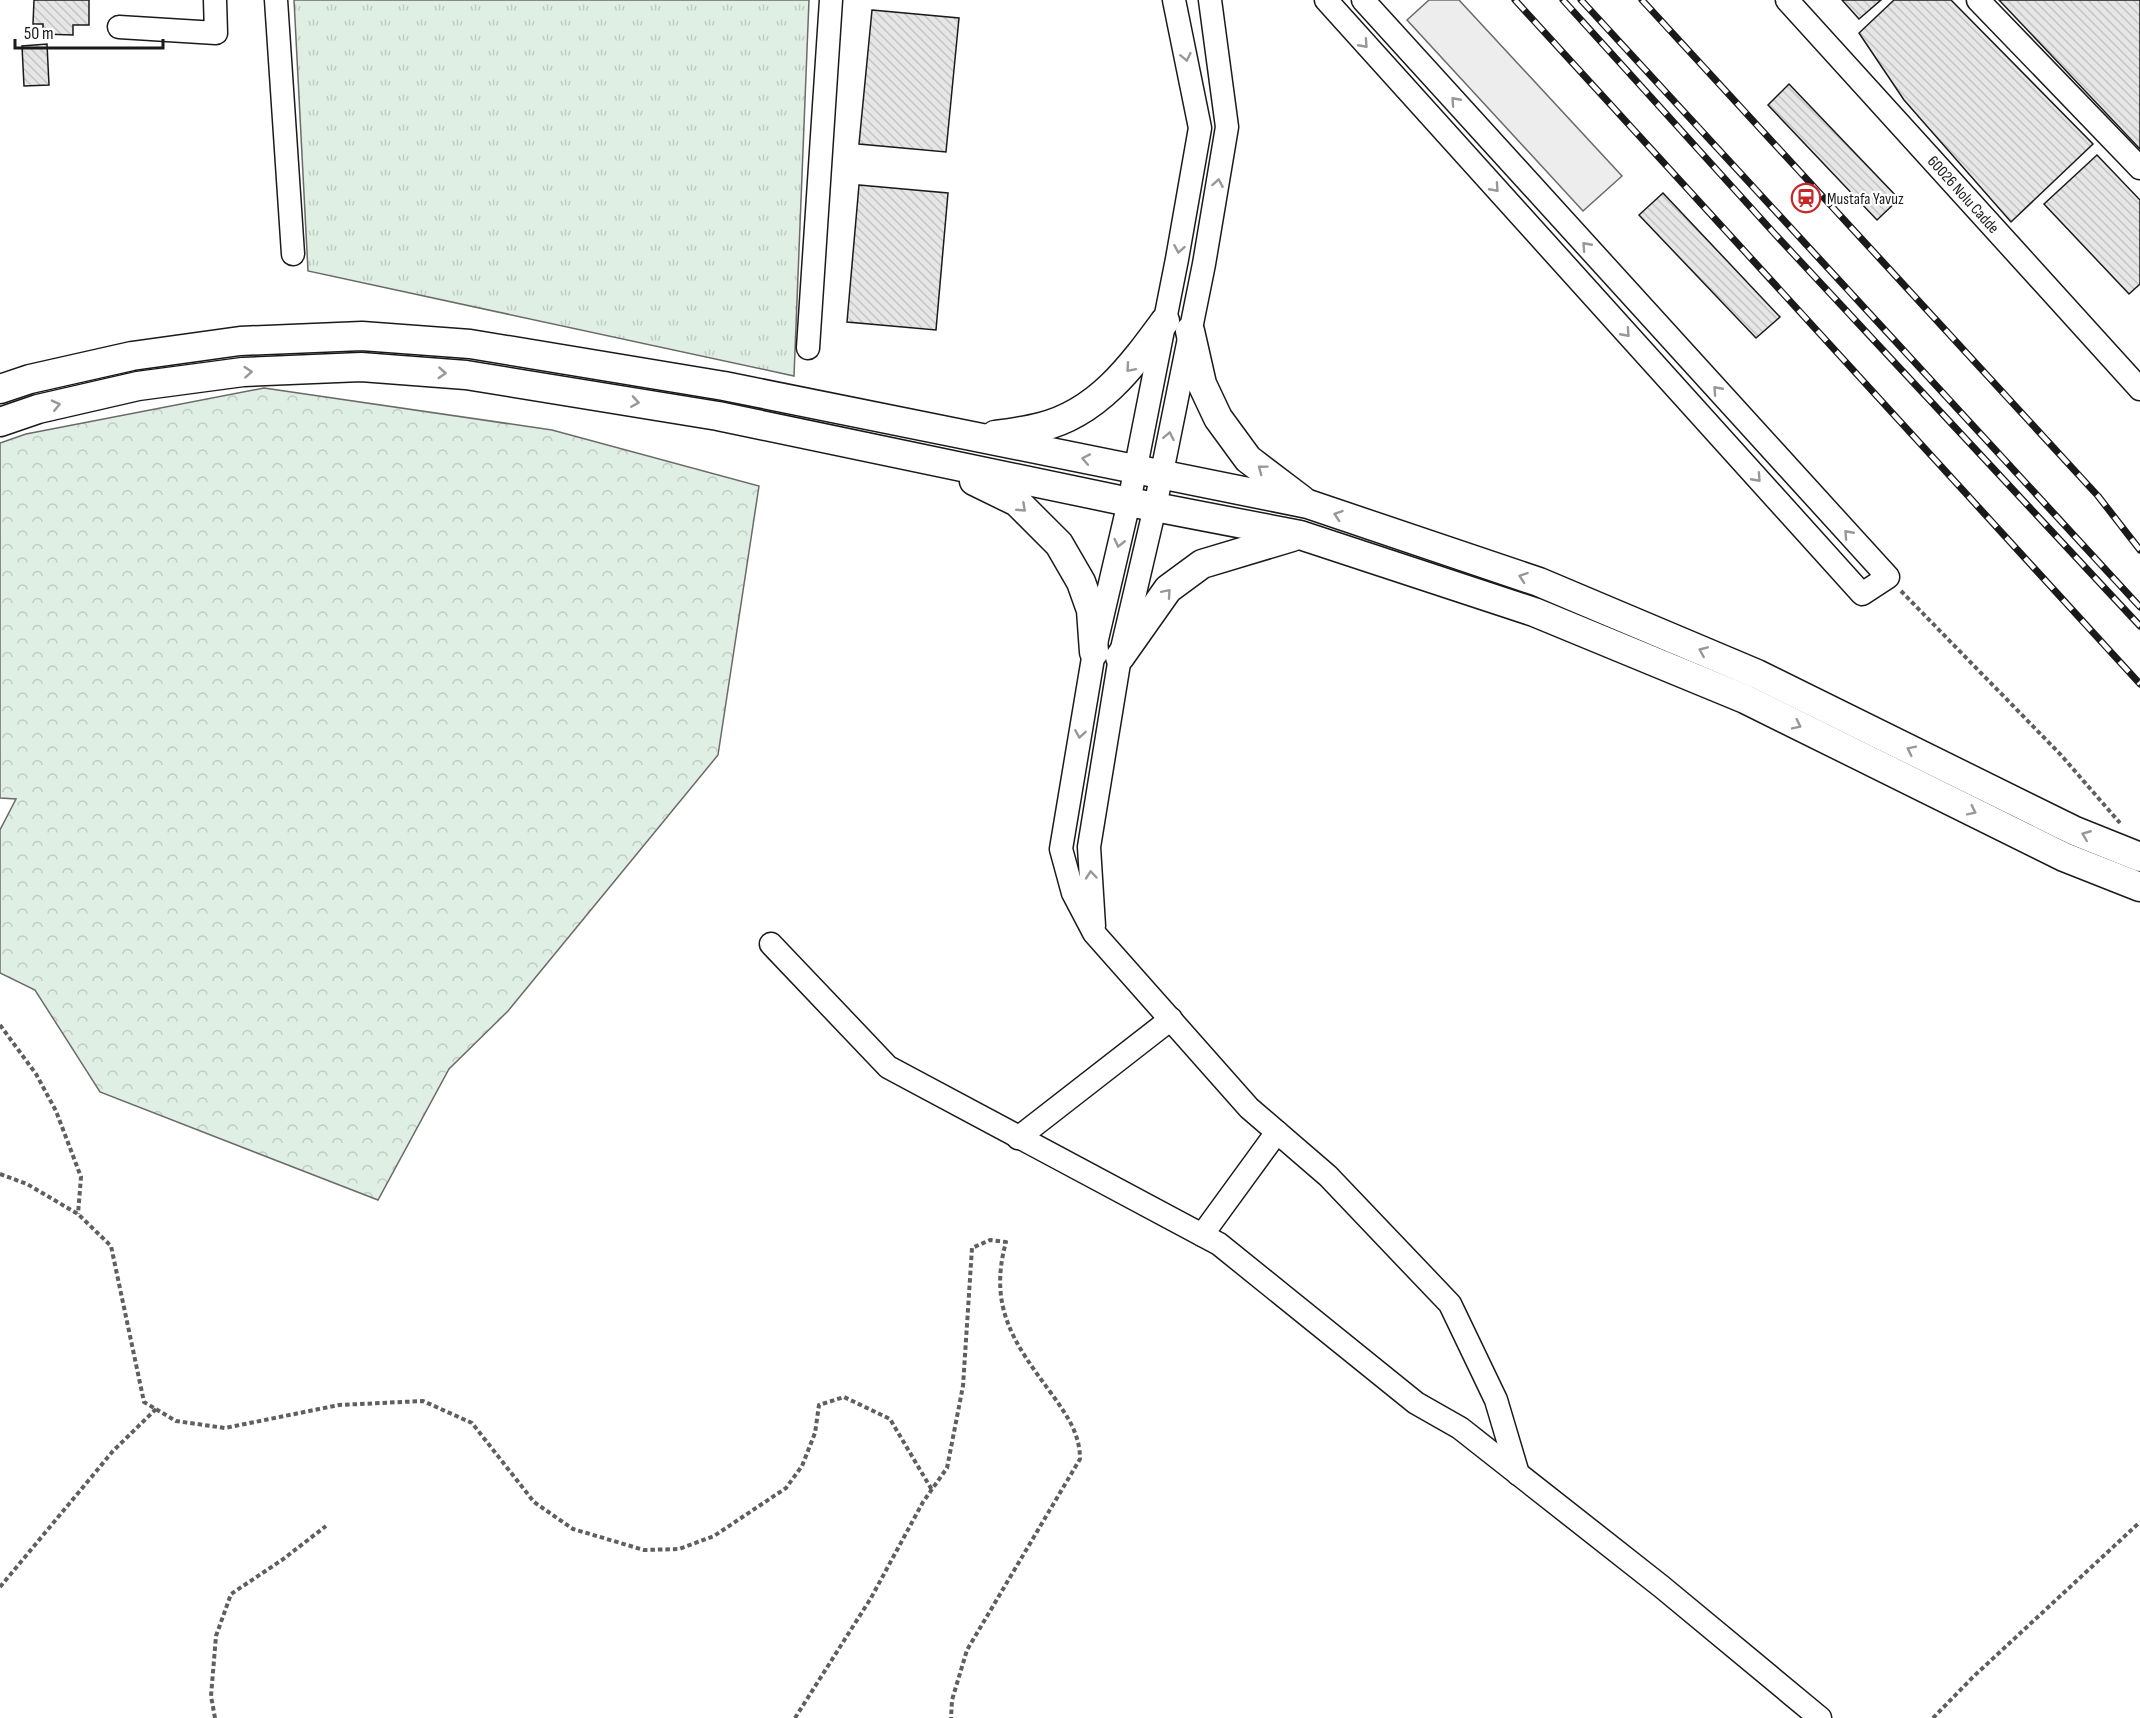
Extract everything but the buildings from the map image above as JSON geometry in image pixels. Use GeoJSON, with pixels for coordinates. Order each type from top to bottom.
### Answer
{"type":"FeatureCollection","features":[{"type":"Feature","properties":{"kind":"main road"},"geometry":{"type":"LineString","coordinates":[[980,438],[1043,427],[1090,406],[1178,326],[1218,418],[1248,459],[1308,504]]}},
{"type":"Feature","properties":{"kind":"main road"},"geometry":{"type":"LineString","coordinates":[[0,389],[30,379],[132,356],[240,341],[362,336],[493,347],[724,386],[1308,504],[1539,582],[1757,674],[2075,831],[2140,857]]}},
{"type":"Feature","properties":{"kind":"main road"},"geometry":{"type":"LineString","coordinates":[[0,422],[38,409],[138,386],[243,372],[362,367],[466,375],[718,416],[1142,505],[1300,535],[1534,612],[1745,699],[2064,857],[2140,887]]}},
{"type":"Feature","properties":{"kind":"main road"},"geometry":{"type":"LineString","coordinates":[[934,462],[1017,502],[1059,544],[1081,582],[1107,655],[1168,589],[1202,564],[1300,535]]}},
{"type":"Feature","properties":{"kind":"street"},"geometry":{"type":"LineString","coordinates":[[119,27],[216,33],[215,0]]}},
{"type":"Feature","properties":{"kind":"street"},"geometry":{"type":"LineString","coordinates":[[276,0],[293,254]]}},
{"type":"Feature","properties":{"kind":"street"},"geometry":{"type":"LineString","coordinates":[[808,348],[831,0]]}},
{"type":"Feature","properties":{"kind":"street"},"geometry":{"type":"LineString","coordinates":[[1174,0],[1200,128],[1178,326]]}},
{"type":"Feature","properties":{"kind":"street"},"geometry":{"type":"LineString","coordinates":[[1210,0],[1227,127],[1178,326],[1142,505],[1107,655],[1089,847],[1094,933],[1249,1108],[1328,1176],[1449,1304],[1496,1400],[1518,1474]]}},
{"type":"Feature","properties":{"kind":"street"},"geometry":{"type":"LineString","coordinates":[[1326,0],[1862,594],[1888,578],[1363,0]]}},
{"type":"Feature","properties":{"kind":"street","name":"60026 Nolu Cadde"},"geometry":{"type":"LineString","coordinates":[[1787,0],[2140,388]]}},
{"type":"Feature","properties":{"kind":"street"},"geometry":{"type":"LineString","coordinates":[[1978,0],[2140,168]]}},
{"type":"Feature","properties":{"kind":"street"},"geometry":{"type":"LineString","coordinates":[[771,944],[888,1067],[1219,1244],[1416,1403],[1460,1428],[1820,1718]]}},
{"type":"Feature","properties":{"kind":"street"},"geometry":{"type":"LineString","coordinates":[[1018,1138],[1171,1019]]}},
{"type":"Feature","properties":{"kind":"street"},"geometry":{"type":"LineString","coordinates":[[1202,1235],[1278,1132]]}},
{"type":"Feature","properties":{"kind":"path"},"geometry":{"type":"LineString","coordinates":[[1888,578],[2061,755],[2126,829]]}},
{"type":"Feature","properties":{"kind":"path"},"geometry":{"type":"LineString","coordinates":[[0,1025],[36,1074],[56,1111],[81,1177],[78,1214]]}},
{"type":"Feature","properties":{"kind":"path"},"geometry":{"type":"LineString","coordinates":[[0,1174],[27,1184],[78,1214],[111,1246],[144,1402],[176,1421],[225,1428],[339,1405],[423,1401],[472,1423],[534,1502],[573,1529],[644,1550],[679,1549],[714,1536],[786,1488],[802,1466],[815,1433],[819,1404],[844,1397],[890,1419],[932,1490]]}},
{"type":"Feature","properties":{"kind":"path"},"geometry":{"type":"LineString","coordinates":[[795,1718],[872,1598],[932,1490],[947,1468],[963,1386],[972,1248],[990,1240],[1006,1242],[1002,1257],[1000,1285],[1004,1317],[1027,1361],[1065,1412],[1080,1441],[1080,1459],[967,1650],[952,1700],[951,1718]]}},
{"type":"Feature","properties":{"kind":"path"},"geometry":{"type":"LineString","coordinates":[[0,1587],[113,1451],[156,1409]]}},
{"type":"Feature","properties":{"kind":"path"},"geometry":{"type":"LineString","coordinates":[[1933,1718],[1972,1677],[2140,1522]]}},
{"type":"Feature","properties":{"kind":"path"},"geometry":{"type":"LineString","coordinates":[[216,1718],[211,1695],[216,1636],[231,1594],[282,1560],[326,1526]]}},
{"type":"Feature","properties":{"kind":"green space"},"geometry":{"type":"Polygon","coordinates":[[[294,0],[809,0],[794,376],[308,271],[294,0]]]}},
{"type":"Feature","properties":{"kind":"green space"},"geometry":{"type":"Polygon","coordinates":[[[264,388],[552,430],[759,486],[718,755],[508,1011],[449,1069],[378,1200],[100,1092],[35,990],[0,973],[0,830],[16,799],[0,798],[0,443],[26,434],[264,388]]]}},
{"type":"Feature","properties":{"kind":"shaded area"},"geometry":{"type":"Polygon","coordinates":[[[1429,0],[1459,0],[1622,176],[1583,211],[1407,20],[1429,0]]]}},
{"type":"Feature","properties":{"kind":"railway"},"geometry":{"type":"LineString","coordinates":[[1515,0],[2140,684]]}},
{"type":"Feature","properties":{"kind":"railway"},"geometry":{"type":"LineString","coordinates":[[1563,0],[1773,232],[2140,626]]}},
{"type":"Feature","properties":{"kind":"railway"},"geometry":{"type":"LineString","coordinates":[[1581,0],[2140,607]]}},
{"type":"Feature","properties":{"kind":"railway"},"geometry":{"type":"LineString","coordinates":[[1642,0],[2098,496],[2140,550]]}},
{"type":"Feature","properties":{"kind":"place","name":"Mustafa Yavuz"},"geometry":{"type":"Point","coordinates":[1806,198]}}]}
